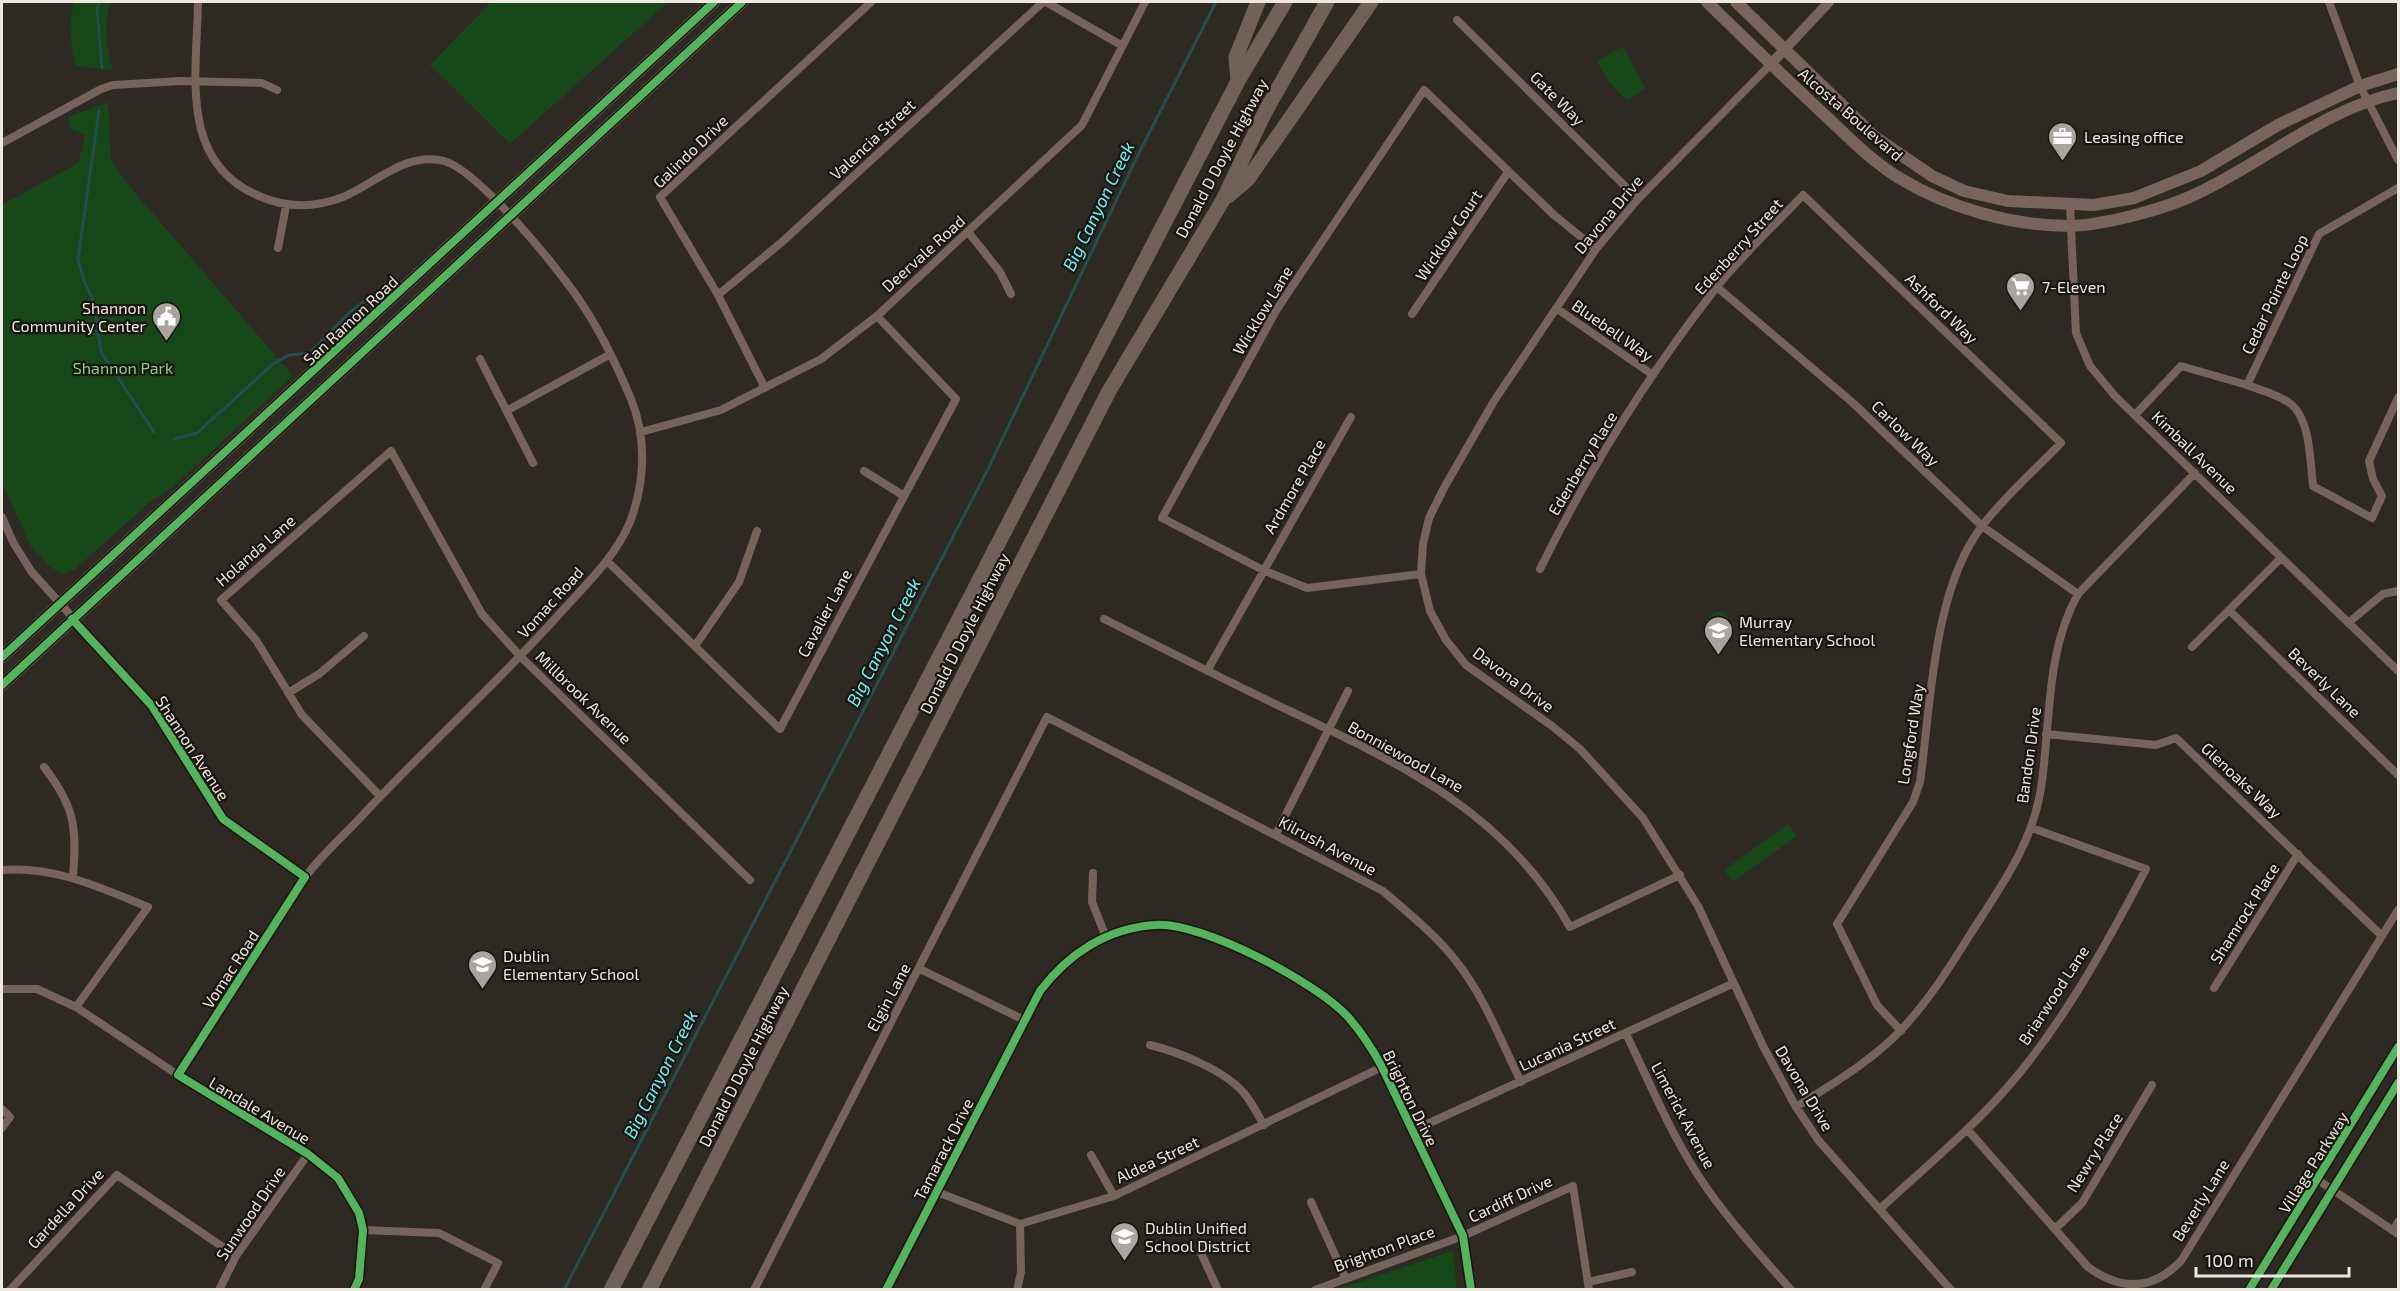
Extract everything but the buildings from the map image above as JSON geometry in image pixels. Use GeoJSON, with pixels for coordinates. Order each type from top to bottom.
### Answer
{"type":"FeatureCollection","features":[{"type":"Feature","properties":{"kind":"highway"},"geometry":{"type":"LineString","coordinates":[[1238,81],[1236,57],[1258,2]]}},
{"type":"Feature","properties":{"kind":"highway","name":"Donald D Doyle Highway"},"geometry":{"type":"LineString","coordinates":[[612,1290],[1238,81],[1285,2]]}},
{"type":"Feature","properties":{"kind":"highway","name":"Donald D Doyle Highway"},"geometry":{"type":"LineString","coordinates":[[648,1290],[1109,391],[1223,200],[1265,111],[1327,2]]}},
{"type":"Feature","properties":{"kind":"highway"},"geometry":{"type":"LineString","coordinates":[[1223,200],[1248,179],[1371,2]]}},
{"type":"Feature","properties":{"kind":"main road","name":"San Ramon Road"},"geometry":{"type":"LineString","coordinates":[[2,657],[714,2]]}},
{"type":"Feature","properties":{"kind":"main road","name":"San Ramon Road"},"geometry":{"type":"LineString","coordinates":[[2,685],[742,2]]}},
{"type":"Feature","properties":{"kind":"main road","name":"Alcosta Boulevard"},"geometry":{"type":"LineString","coordinates":[[1707,2],[1857,145],[1900,179],[1954,203],[2004,219],[2070,226],[2146,213],[2175,204],[2215,185],[2330,117],[2367,101],[2398,93]]}},
{"type":"Feature","properties":{"kind":"main road","name":"Alcosta Boulevard"},"geometry":{"type":"LineString","coordinates":[[1736,2],[1875,137],[1932,176],[1964,191],[2007,201],[2070,206],[2094,205],[2134,198],[2178,182],[2278,125],[2360,86],[2398,74]]}},
{"type":"Feature","properties":{"kind":"street"},"geometry":{"type":"LineString","coordinates":[[198,2],[197,120],[203,139],[213,159],[245,190],[286,206],[278,248]]}},
{"type":"Feature","properties":{"kind":"street","name":"Galindo Drive"},"geometry":{"type":"LineString","coordinates":[[765,388],[717,295],[660,197],[871,2]]}},
{"type":"Feature","properties":{"kind":"street","name":"Valencia Street"},"geometry":{"type":"LineString","coordinates":[[717,295],[782,242],[1045,2],[1121,45]]}},
{"type":"Feature","properties":{"kind":"street","name":"Deervale Road"},"geometry":{"type":"LineString","coordinates":[[641,432],[721,410],[821,359],[877,316],[1082,125],[1145,2]]}},
{"type":"Feature","properties":{"kind":"street","name":"Davona Drive"},"geometry":{"type":"LineString","coordinates":[[1829,2],[1638,199],[1596,249],[1494,401],[1445,486],[1427,527],[1423,544],[1421,574],[1430,611],[1446,640],[1466,665],[1552,726],[1580,749],[1643,819],[1698,906],[1796,1107],[1819,1141],[1951,1290]]}},
{"type":"Feature","properties":{"kind":"street"},"geometry":{"type":"LineString","coordinates":[[2329,2],[2360,86],[2398,160]]}},
{"type":"Feature","properties":{"kind":"street","name":"Gate Way"},"geometry":{"type":"LineString","coordinates":[[1457,20],[1638,199]]}},
{"type":"Feature","properties":{"kind":"street"},"geometry":{"type":"LineString","coordinates":[[2,143],[101,88],[125,82],[262,83],[277,90]]}},
{"type":"Feature","properties":{"kind":"street","name":"Wicklow Lane"},"geometry":{"type":"LineString","coordinates":[[1421,574],[1307,588],[1263,570],[1162,518],[1277,309],[1424,90],[1554,215],[1596,249]]}},
{"type":"Feature","properties":{"kind":"street","name":"Vomac Road"},"geometry":{"type":"LineString","coordinates":[[178,1075],[305,877],[380,796],[520,656],[607,561],[628,525],[642,488],[641,432],[632,400],[581,302],[497,202],[461,168],[433,159],[413,161],[385,173],[346,196],[323,204],[286,206]]}},
{"type":"Feature","properties":{"kind":"street","name":"Wicklow Court"},"geometry":{"type":"LineString","coordinates":[[1412,314],[1508,172]]}},
{"type":"Feature","properties":{"kind":"street","name":"Cedar Pointe Loop"},"geometry":{"type":"LineString","coordinates":[[2247,385],[2319,234],[2398,188]]}},
{"type":"Feature","properties":{"kind":"street","name":"Edenberry Street"},"geometry":{"type":"LineString","coordinates":[[1653,375],[1717,287],[1803,195]]}},
{"type":"Feature","properties":{"kind":"street","name":"Ashford Way"},"geometry":{"type":"LineString","coordinates":[[1803,195],[2061,443]]}},
{"type":"Feature","properties":{"kind":"street","name":"Kimball Avenue"},"geometry":{"type":"LineString","coordinates":[[2070,206],[2076,333],[2090,366],[2135,415],[2398,671]]}},
{"type":"Feature","properties":{"kind":"street"},"geometry":{"type":"LineString","coordinates":[[969,232],[1000,272],[1011,294]]}},
{"type":"Feature","properties":{"kind":"street","name":"Carlow Way"},"geometry":{"type":"LineString","coordinates":[[1717,287],[1853,403],[1982,526],[2078,594]]}},
{"type":"Feature","properties":{"kind":"street","name":"Bluebell Way"},"geometry":{"type":"LineString","coordinates":[[1556,308],[1653,375]]}},
{"type":"Feature","properties":{"kind":"street","name":"Cavalier Lane"},"geometry":{"type":"LineString","coordinates":[[607,561],[780,729],[956,399],[877,316]]}},
{"type":"Feature","properties":{"kind":"street"},"geometry":{"type":"LineString","coordinates":[[508,410],[609,355]]}},
{"type":"Feature","properties":{"kind":"street"},"geometry":{"type":"LineString","coordinates":[[480,359],[533,463]]}},
{"type":"Feature","properties":{"kind":"street"},"geometry":{"type":"LineString","coordinates":[[2135,415],[2181,366],[2247,385],[2290,403],[2300,415],[2305,432],[2313,486],[2372,518],[2382,496],[2373,479],[2369,461],[2398,398]]}},
{"type":"Feature","properties":{"kind":"street","name":"Edenberry Place"},"geometry":{"type":"LineString","coordinates":[[1540,569],[1576,496],[1653,375]]}},
{"type":"Feature","properties":{"kind":"street","name":"Ardmore Place"},"geometry":{"type":"LineString","coordinates":[[1207,671],[1351,417]]}},
{"type":"Feature","properties":{"kind":"street","name":"Longford Way"},"geometry":{"type":"LineString","coordinates":[[1901,1031],[1877,1005],[1837,924],[1913,802],[1920,782],[1944,605],[1962,559],[1982,526],[2061,443]]}},
{"type":"Feature","properties":{"kind":"street","name":"Millbrook Avenue"},"geometry":{"type":"LineString","coordinates":[[391,451],[482,614],[520,656],[750,879]]}},
{"type":"Feature","properties":{"kind":"street","name":"Holanda Lane"},"geometry":{"type":"LineString","coordinates":[[380,796],[302,715],[256,640],[221,600],[391,451]]}},
{"type":"Feature","properties":{"kind":"street"},"geometry":{"type":"LineString","coordinates":[[864,471],[904,496]]}},
{"type":"Feature","properties":{"kind":"street","name":"Bandon Drive"},"geometry":{"type":"LineString","coordinates":[[1796,1107],[1861,1065],[1901,1031],[1943,978],[2018,859],[2032,828],[2041,789],[2056,646],[2064,620],[2078,594],[2195,472]]}},
{"type":"Feature","properties":{"kind":"street","name":"Shannon Avenue"},"geometry":{"type":"LineString","coordinates":[[2,517],[20,556],[72,619],[152,706],[223,819],[305,877]]}},
{"type":"Feature","properties":{"kind":"street"},"geometry":{"type":"LineString","coordinates":[[695,645],[739,582],[757,531]]}},
{"type":"Feature","properties":{"kind":"street"},"geometry":{"type":"LineString","coordinates":[[2192,647],[2281,558]]}},
{"type":"Feature","properties":{"kind":"street"},"geometry":{"type":"LineString","coordinates":[[2348,623],[2383,594],[2398,591]]}},
{"type":"Feature","properties":{"kind":"street","name":"Beverly Lane"},"geometry":{"type":"LineString","coordinates":[[2230,611],[2398,775]]}},
{"type":"Feature","properties":{"kind":"street","name":"Bonniewood Lane"},"geometry":{"type":"LineString","coordinates":[[1104,619],[1328,729],[1443,790],[1484,822],[1520,856],[1553,896],[1570,927],[1680,875]]}},
{"type":"Feature","properties":{"kind":"street"},"geometry":{"type":"LineString","coordinates":[[288,693],[319,674],[364,636]]}},
{"type":"Feature","properties":{"kind":"street"},"geometry":{"type":"LineString","coordinates":[[1276,834],[1348,691]]}},
{"type":"Feature","properties":{"kind":"street","name":"Kilrush Avenue"},"geometry":{"type":"LineString","coordinates":[[1047,717],[1383,891],[1424,926],[1456,961],[1480,997],[1521,1082]]}},
{"type":"Feature","properties":{"kind":"street","name":"Elgin Lane"},"geometry":{"type":"LineString","coordinates":[[754,1290],[822,1153],[920,969],[1047,717]]}},
{"type":"Feature","properties":{"kind":"street","name":"Glenoaks Way"},"geometry":{"type":"LineString","coordinates":[[2046,734],[2156,744],[2176,738],[2382,936]]}},
{"type":"Feature","properties":{"kind":"street"},"geometry":{"type":"LineString","coordinates":[[44,767],[69,805],[76,835],[73,877]]}},
{"type":"Feature","properties":{"kind":"street","name":"Briarwood Lane"},"geometry":{"type":"LineString","coordinates":[[1880,1209],[1967,1129],[2006,1089],[2045,1039],[2115,928],[2146,869],[2032,828]]}},
{"type":"Feature","properties":{"kind":"street","name":"Shamrock Place"},"geometry":{"type":"LineString","coordinates":[[2214,988],[2298,854]]}},
{"type":"Feature","properties":{"kind":"street"},"geometry":{"type":"LineString","coordinates":[[2,870],[26,868],[73,877],[148,907],[76,1007]]}},
{"type":"Feature","properties":{"kind":"street"},"geometry":{"type":"LineString","coordinates":[[1093,873],[1092,902],[1106,936]]}},
{"type":"Feature","properties":{"kind":"street","name":"Beverly Lane"},"geometry":{"type":"LineString","coordinates":[[1967,1129],[2088,1266],[2106,1280],[2138,1288],[2170,1273],[2181,1261],[2398,910]]}},
{"type":"Feature","properties":{"kind":"street","name":"Brighton Drive"},"geometry":{"type":"LineString","coordinates":[[1024,1020],[1040,991],[1056,970],[1081,949],[1106,936],[1131,928],[1157,924],[1188,929],[1238,948],[1326,997],[1349,1017],[1382,1067],[1463,1236],[1471,1290]]}},
{"type":"Feature","properties":{"kind":"street"},"geometry":{"type":"LineString","coordinates":[[920,969],[1024,1020]]}},
{"type":"Feature","properties":{"kind":"street","name":"Lucania Street"},"geometry":{"type":"LineString","coordinates":[[1412,1131],[1734,983]]}},
{"type":"Feature","properties":{"kind":"street","name":"Landale Avenue"},"geometry":{"type":"LineString","coordinates":[[2,989],[37,989],[76,1007],[178,1075],[308,1154],[338,1178],[359,1213],[363,1230]]}},
{"type":"Feature","properties":{"kind":"street","name":"Tamarack Drive"},"geometry":{"type":"LineString","coordinates":[[886,1290],[1024,1020]]}},
{"type":"Feature","properties":{"kind":"street","name":"Limerick Avenue"},"geometry":{"type":"LineString","coordinates":[[1626,1034],[1679,1143],[1705,1186],[1741,1234],[1791,1290]]}},
{"type":"Feature","properties":{"kind":"street"},"geometry":{"type":"LineString","coordinates":[[1150,1044],[1176,1051],[1226,1078],[1244,1093],[1264,1125]]}},
{"type":"Feature","properties":{"kind":"street","name":"Village Parkway"},"geometry":{"type":"LineString","coordinates":[[2248,1290],[2398,1047]]}},
{"type":"Feature","properties":{"kind":"street","name":"Aldea Street"},"geometry":{"type":"LineString","coordinates":[[1020,1224],[1114,1196],[1382,1067]]}},
{"type":"Feature","properties":{"kind":"street","name":"Village Parkway"},"geometry":{"type":"LineString","coordinates":[[2271,1290],[2398,1083]]}},
{"type":"Feature","properties":{"kind":"street","name":"Newry Place"},"geometry":{"type":"LineString","coordinates":[[2055,1229],[2082,1203],[2152,1085]]}},
{"type":"Feature","properties":{"kind":"street"},"geometry":{"type":"LineString","coordinates":[[2,1109],[10,1118],[2,1128]]}},
{"type":"Feature","properties":{"kind":"street","name":"Sunwood Drive"},"geometry":{"type":"LineString","coordinates":[[219,1290],[236,1256],[308,1154]]}},
{"type":"Feature","properties":{"kind":"street"},"geometry":{"type":"LineString","coordinates":[[1091,1155],[1114,1196]]}},
{"type":"Feature","properties":{"kind":"street","name":"Gardella Drive"},"geometry":{"type":"LineString","coordinates":[[10,1290],[117,1175],[236,1256]]}},
{"type":"Feature","properties":{"kind":"street"},"geometry":{"type":"LineString","coordinates":[[2318,1180],[2396,1232],[2398,1222]]}},
{"type":"Feature","properties":{"kind":"street","name":"Cardiff Drive"},"geometry":{"type":"LineString","coordinates":[[1463,1236],[1573,1186],[1588,1286]]}},
{"type":"Feature","properties":{"kind":"street"},"geometry":{"type":"LineString","coordinates":[[937,1192],[1020,1224],[1021,1272],[1017,1290]]}},
{"type":"Feature","properties":{"kind":"street"},"geometry":{"type":"LineString","coordinates":[[1311,1202],[1346,1277]]}},
{"type":"Feature","properties":{"kind":"street"},"geometry":{"type":"LineString","coordinates":[[354,1290],[359,1280],[363,1230],[439,1233],[498,1263],[484,1290]]}},
{"type":"Feature","properties":{"kind":"street","name":"Brighton Place"},"geometry":{"type":"LineString","coordinates":[[1315,1290],[1463,1236]]}},
{"type":"Feature","properties":{"kind":"street"},"geometry":{"type":"LineString","coordinates":[[1201,1252],[1218,1290]]}},
{"type":"Feature","properties":{"kind":"street"},"geometry":{"type":"LineString","coordinates":[[1588,1286],[1632,1272]]}},
{"type":"Feature","properties":{"kind":"green space"},"geometry":{"type":"Polygon","coordinates":[[[74,2],[111,2],[106,27],[107,45],[113,70],[75,66],[71,34],[74,2]]]}},
{"type":"Feature","properties":{"kind":"green space"},"geometry":{"type":"Polygon","coordinates":[[[491,2],[668,2],[510,144],[430,65],[491,2]]]}},
{"type":"Feature","properties":{"kind":"green space"},"geometry":{"type":"Polygon","coordinates":[[[1623,46],[1645,88],[1627,101],[1608,81],[1597,61],[1623,46]]]}},
{"type":"Feature","properties":{"kind":"green space","name":"Shannon Park"},"geometry":{"type":"Polygon","coordinates":[[[108,102],[111,160],[130,187],[293,376],[172,488],[150,502],[75,569],[62,574],[47,565],[30,545],[2,483],[2,205],[78,163],[85,134],[71,130],[68,117],[108,102]]]}},
{"type":"Feature","properties":{"kind":"green space"},"geometry":{"type":"Polygon","coordinates":[[[1715,612],[1723,612],[1731,623],[1729,645],[1724,650],[1717,648],[1715,634],[1707,623],[1709,616],[1715,612]]]}},
{"type":"Feature","properties":{"kind":"green space"},"geometry":{"type":"Polygon","coordinates":[[[1788,824],[1797,836],[1733,882],[1724,870],[1788,824]]]}},
{"type":"Feature","properties":{"kind":"green space"},"geometry":{"type":"Polygon","coordinates":[[[1453,1251],[1457,1289],[1339,1289],[1350,1285],[1453,1251]]]}},
{"type":"Feature","properties":{"kind":"waterway"},"geometry":{"type":"LineString","coordinates":[[99,2],[97,10],[102,68]]}},
{"type":"Feature","properties":{"kind":"waterway","name":"Big Canyon Creek"},"geometry":{"type":"LineString","coordinates":[[564,1290],[988,469],[1137,157],[1216,2]]}},
{"type":"Feature","properties":{"kind":"waterway"},"geometry":{"type":"LineString","coordinates":[[99,111],[78,259],[84,281],[94,302],[101,352],[154,432]]}},
{"type":"Feature","properties":{"kind":"waterway"},"geometry":{"type":"LineString","coordinates":[[174,439],[197,433],[273,364],[289,355],[310,353],[349,313],[371,296]]}},
{"type":"Feature","properties":{"kind":"cycle path"},"geometry":{"type":"LineString","coordinates":[[2,657],[714,2]]}},
{"type":"Feature","properties":{"kind":"cycle path"},"geometry":{"type":"LineString","coordinates":[[2,685],[742,2]]}},
{"type":"Feature","properties":{"kind":"cycle path"},"geometry":{"type":"LineString","coordinates":[[72,619],[152,706],[223,819],[305,877],[178,1075],[308,1154],[338,1178],[359,1213],[363,1230],[359,1279],[354,1290]]}},
{"type":"Feature","properties":{"kind":"cycle path"},"geometry":{"type":"LineString","coordinates":[[886,1290],[1040,991],[1063,966],[1090,945],[1121,931],[1155,925],[1175,926],[1200,933],[1258,957],[1312,988],[1349,1018],[1382,1067],[1463,1236],[1471,1290]]}},
{"type":"Feature","properties":{"kind":"cycle path"},"geometry":{"type":"LineString","coordinates":[[2249,1290],[2398,1047]]}},
{"type":"Feature","properties":{"kind":"cycle path"},"geometry":{"type":"LineString","coordinates":[[2271,1290],[2398,1083]]}},
{"type":"Feature","properties":{"kind":"place","name":"Leasing office"},"geometry":{"type":"Point","coordinates":[2063,162]}},
{"type":"Feature","properties":{"kind":"place","name":"7-Eleven"},"geometry":{"type":"Point","coordinates":[2021,312]}},
{"type":"Feature","properties":{"kind":"place","name":"Shannon Community Center"},"geometry":{"type":"Point","coordinates":[167,342]}},
{"type":"Feature","properties":{"kind":"place","name":"Murray Elementary School"},"geometry":{"type":"Point","coordinates":[1718,656]}},
{"type":"Feature","properties":{"kind":"place","name":"Dublin Elementary School"},"geometry":{"type":"Point","coordinates":[482,990]}},
{"type":"Feature","properties":{"kind":"place","name":"Dublin Unified School District"},"geometry":{"type":"Point","coordinates":[1124,1262]}}]}
